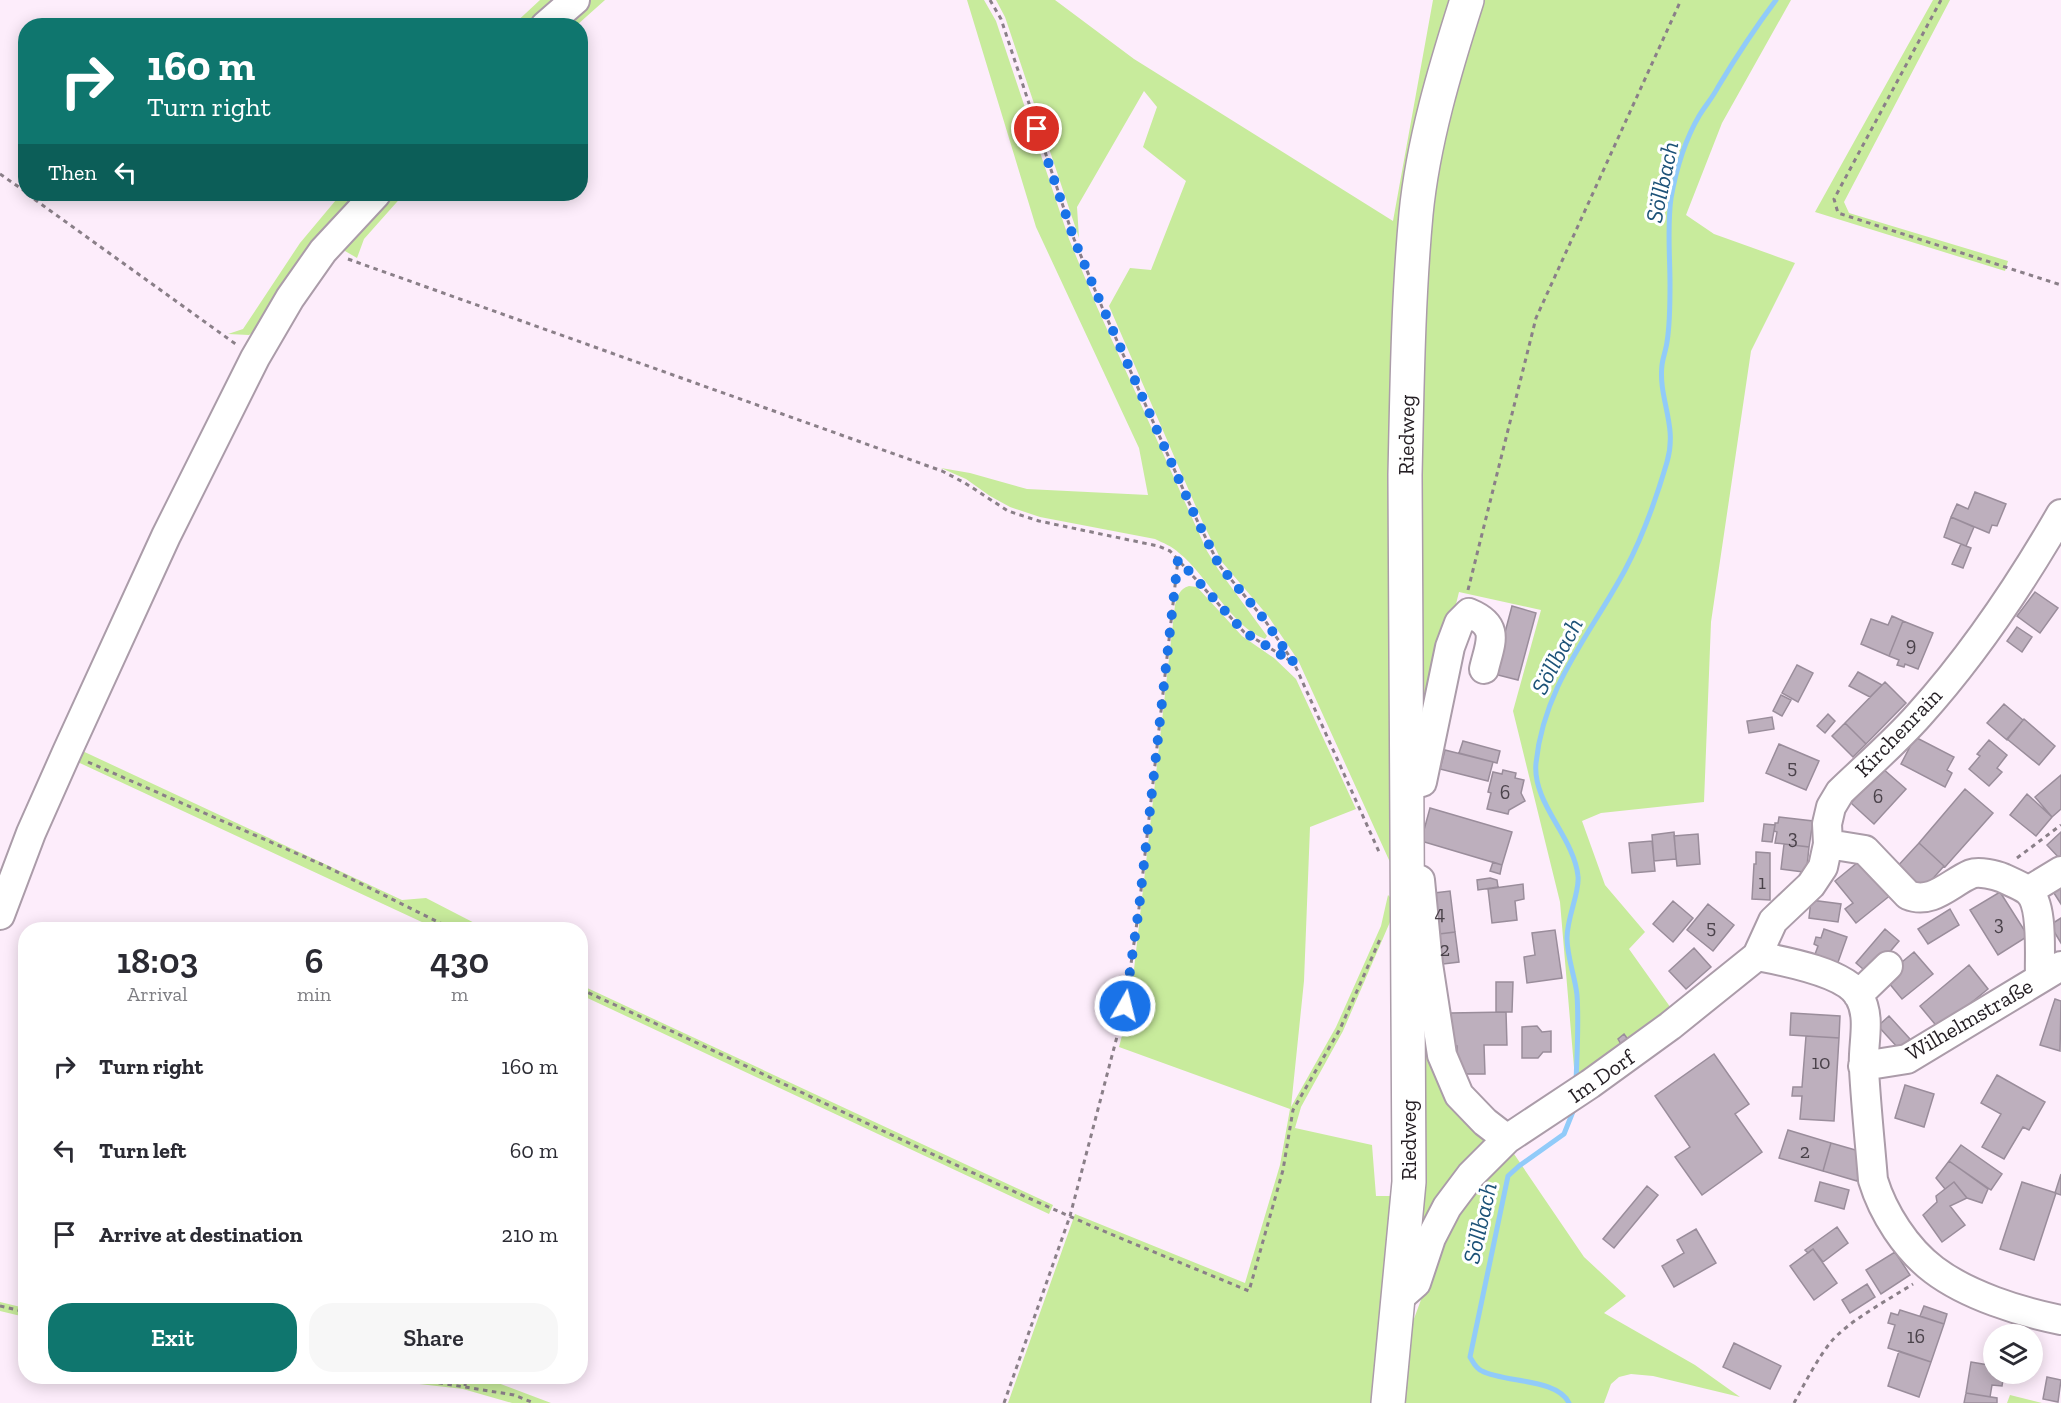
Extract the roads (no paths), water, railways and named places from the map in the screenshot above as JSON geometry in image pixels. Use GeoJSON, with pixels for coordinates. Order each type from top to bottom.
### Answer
{"type":"FeatureCollection","features":[{"type":"Feature","properties":{"kind":"main road","name":"Riedweg"},"geometry":{"type":"LineString","coordinates":[[1388,1403],[1400,1297],[1409,1182],[1395,869],[1406,786],[1405,463],[1416,212],[1433,117],[1467,0]]}},
{"type":"Feature","properties":{"kind":"street"},"geometry":{"type":"LineString","coordinates":[[554,18],[575,0]]}},
{"type":"Feature","properties":{"kind":"street"},"geometry":{"type":"LineString","coordinates":[[0,915],[31,833],[67,752],[166,536],[255,358],[290,298],[323,250],[369,201]]}},
{"type":"Feature","properties":{"kind":"street","name":"Kirchenrain"},"geometry":{"type":"LineString","coordinates":[[1757,956],[1773,921],[1811,885],[1823,867],[1828,844],[1827,824],[1831,807],[1840,792],[1918,716],[1987,631],[2032,564],[2061,514]]}},
{"type":"Feature","properties":{"kind":"street"},"geometry":{"type":"LineString","coordinates":[[1406,786],[1422,782],[1450,647],[1459,623],[1469,613],[1479,617],[1487,624],[1492,637],[1484,669]]}},
{"type":"Feature","properties":{"kind":"street"},"geometry":{"type":"LineString","coordinates":[[1828,844],[1864,850],[1908,895],[1917,898],[1928,898],[1974,873],[1998,876],[2028,891],[2061,871]]}},
{"type":"Feature","properties":{"kind":"street"},"geometry":{"type":"LineString","coordinates":[[1395,869],[1420,875],[1428,964],[1442,1055],[1459,1095],[1485,1122],[1507,1139]]}},
{"type":"Feature","properties":{"kind":"street","name":"Wilhelmstraße"},"geometry":{"type":"LineString","coordinates":[[1863,1066],[1907,1059],[2050,972],[2036,901],[2028,891]]}},
{"type":"Feature","properties":{"kind":"street"},"geometry":{"type":"LineString","coordinates":[[1757,956],[1788,962],[1835,978],[1849,985],[1858,995],[1864,1011],[1866,1028],[1863,1066],[1873,1180],[1878,1197],[1909,1245],[1934,1270],[1969,1290],[2011,1306],[2061,1320]]}},
{"type":"Feature","properties":{"kind":"street","name":"Im Dorf"},"geometry":{"type":"LineString","coordinates":[[1400,1297],[1416,1283],[1431,1238],[1446,1207],[1471,1175],[1507,1139],[1590,1084],[1670,1026],[1757,956]]}},
{"type":"Feature","properties":{"kind":"street"},"geometry":{"type":"LineString","coordinates":[[1858,995],[1888,966]]}},
{"type":"Feature","properties":{"kind":"waterway","name":"Söllbach"},"geometry":{"type":"LineString","coordinates":[[1576,1082],[1577,995],[1567,938],[1578,876],[1575,862],[1546,806],[1536,778],[1541,735],[1558,685],[1631,558],[1648,518],[1667,462],[1670,436],[1662,365],[1669,321],[1671,198],[1682,156],[1699,116],[1776,0]]}},
{"type":"Feature","properties":{"kind":"waterway","name":"Söllbach"},"geometry":{"type":"LineString","coordinates":[[1569,1403],[1554,1389],[1492,1375],[1480,1370],[1470,1357],[1508,1176],[1564,1134],[1574,1109]]}}]}
